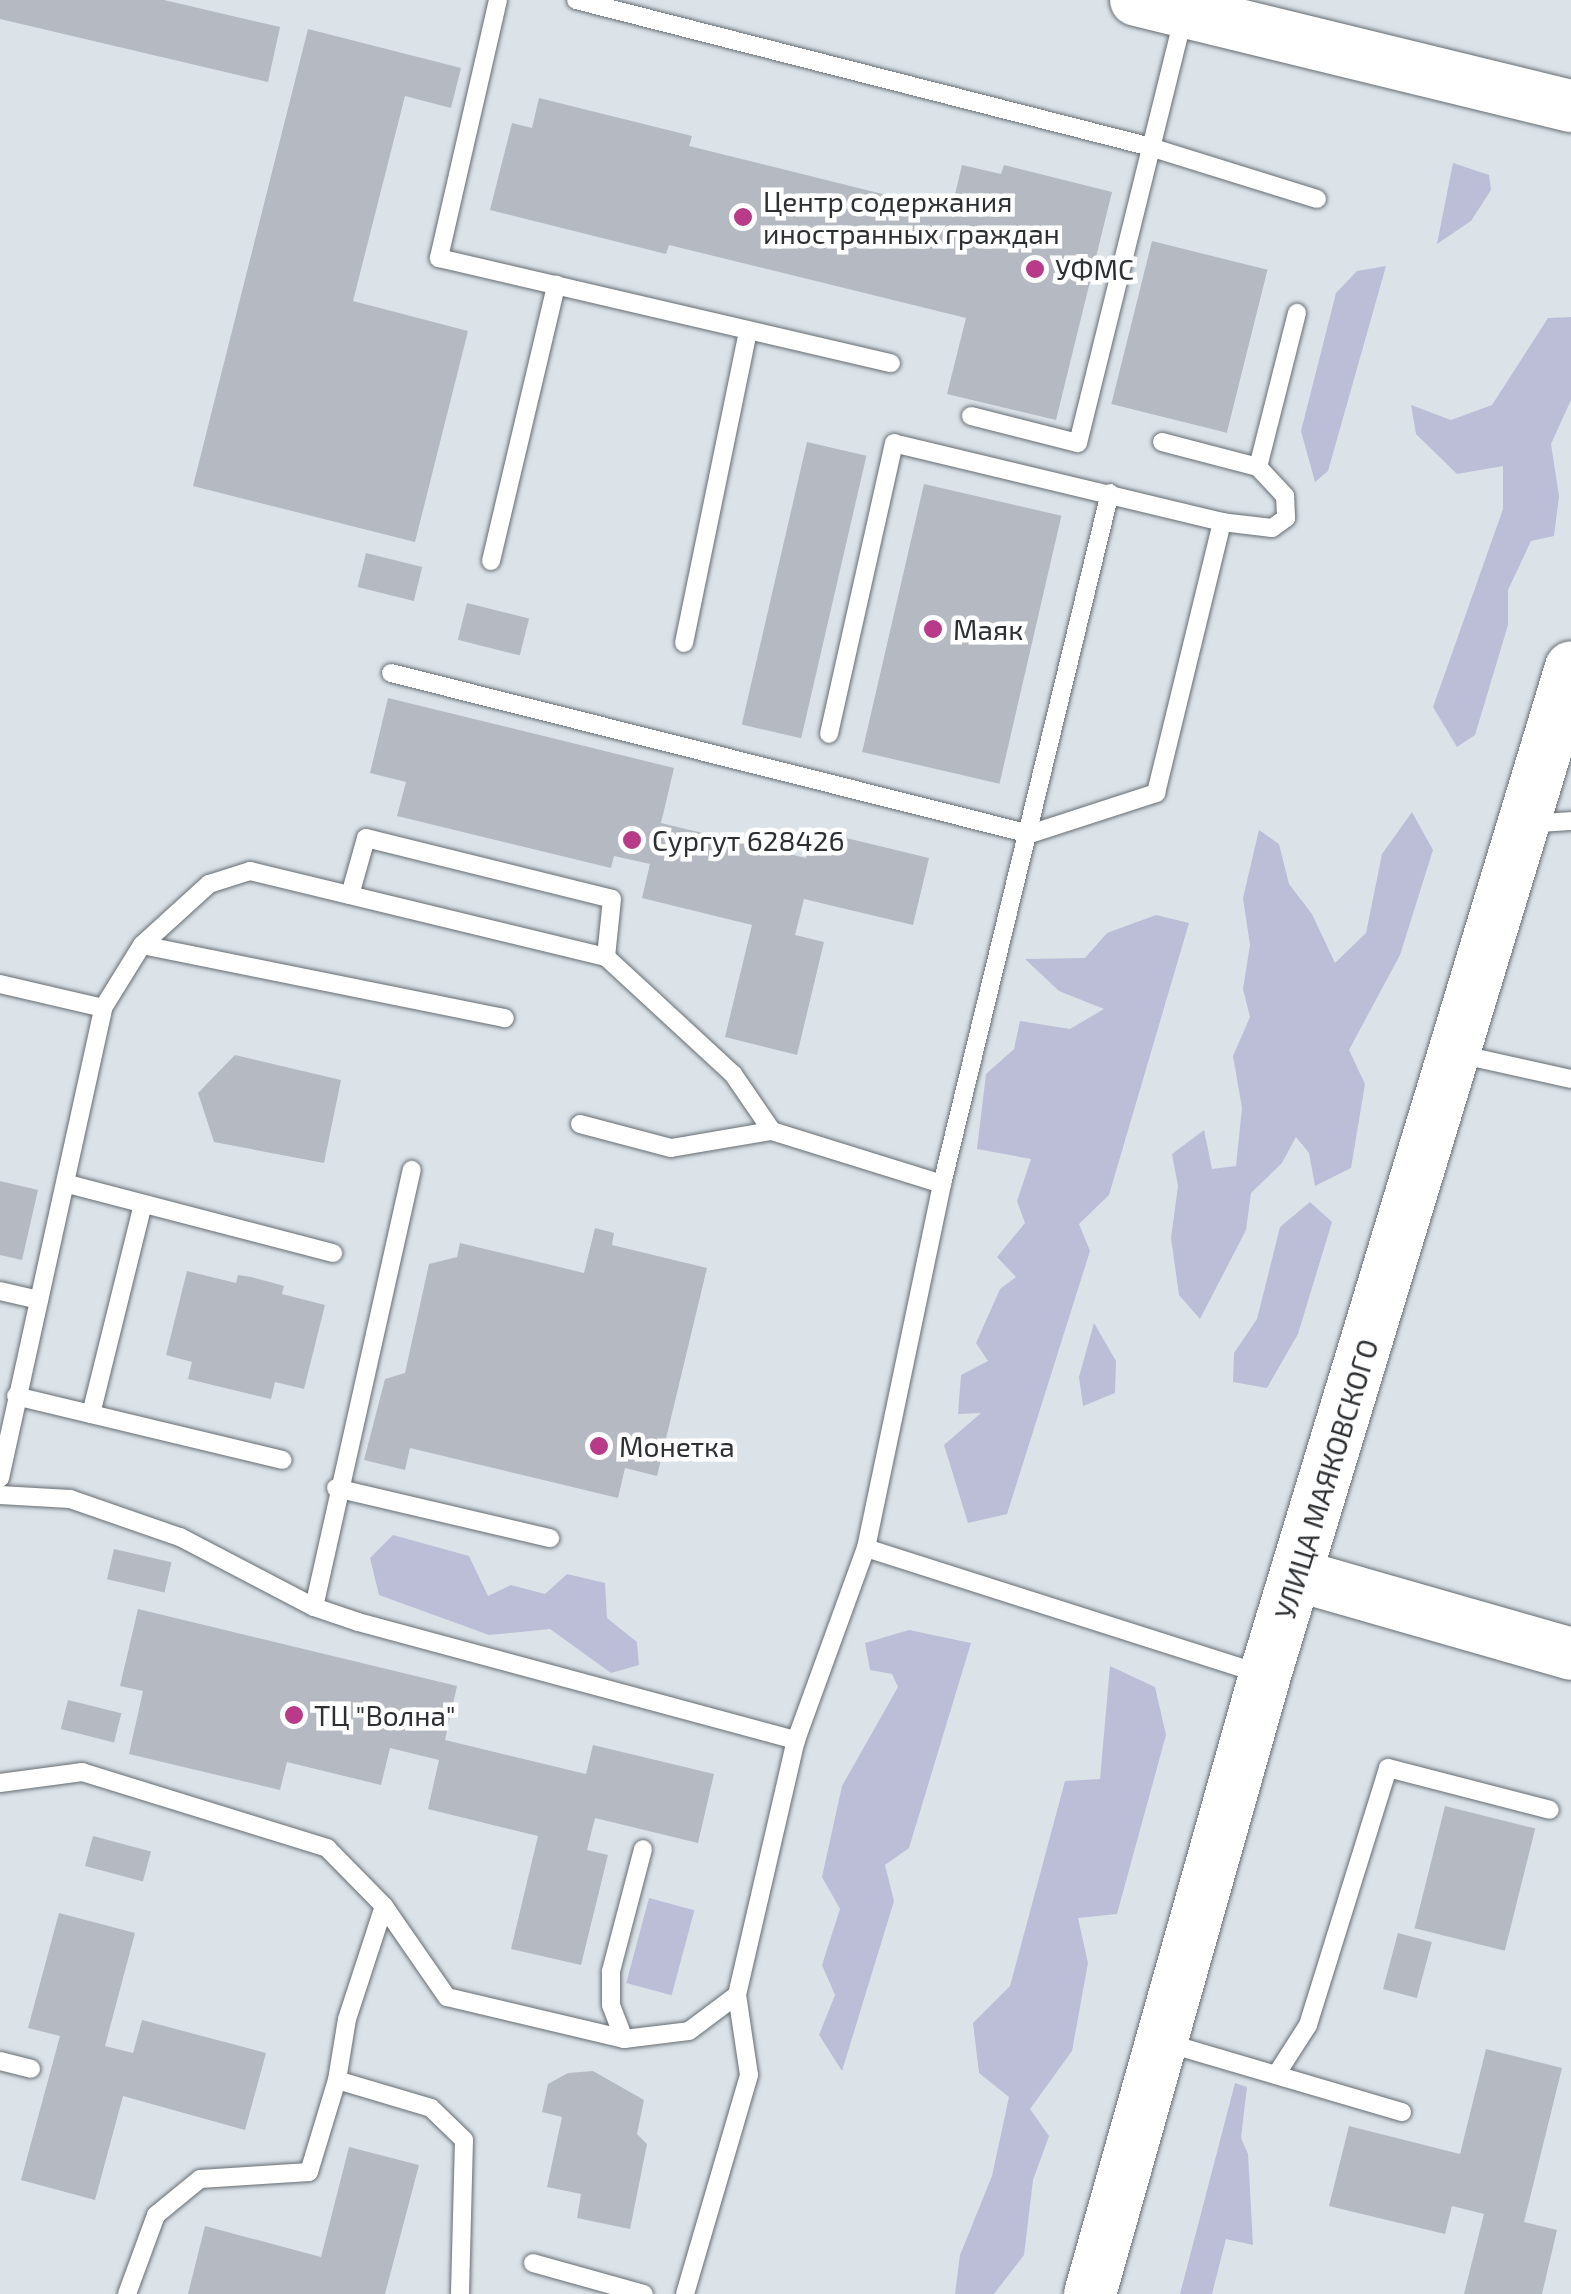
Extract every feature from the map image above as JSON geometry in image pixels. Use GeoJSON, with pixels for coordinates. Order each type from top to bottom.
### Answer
{"type":"FeatureCollection","features":[{"type":"Feature","properties":{"kind":"main road"},"geometry":{"type":"LineString","coordinates":[[1161,6],[1567,104]]}},
{"type":"Feature","properties":{"kind":"main road","name":"УЛИЦА МАЯКОВСКОГО"},"geometry":{"type":"LineString","coordinates":[[1090,2294],[1265,1675],[1458,1054],[1549,822],[1571,667]]}},
{"type":"Feature","properties":{"kind":"main road"},"geometry":{"type":"LineString","coordinates":[[1296,1574],[1571,1654]]}},
{"type":"Feature","properties":{"kind":"lane"},"geometry":{"type":"LineString","coordinates":[[498,0],[439,258],[891,364]]}},
{"type":"Feature","properties":{"kind":"lane"},"geometry":{"type":"LineString","coordinates":[[576,0],[1148,146],[1317,199]]}},
{"type":"Feature","properties":{"kind":"lane"},"geometry":{"type":"LineString","coordinates":[[972,416],[1078,443],[1148,146],[1161,6]]}},
{"type":"Feature","properties":{"kind":"lane"},"geometry":{"type":"LineString","coordinates":[[492,560],[556,285]]}},
{"type":"Feature","properties":{"kind":"lane"},"geometry":{"type":"LineString","coordinates":[[1258,467],[1297,313]]}},
{"type":"Feature","properties":{"kind":"lane"},"geometry":{"type":"LineString","coordinates":[[684,643],[748,330]]}},
{"type":"Feature","properties":{"kind":"lane"},"geometry":{"type":"LineString","coordinates":[[829,734],[894,443],[1222,522],[1272,528],[1286,518],[1285,496],[1258,467],[1162,442]]}},
{"type":"Feature","properties":{"kind":"lane"},"geometry":{"type":"LineString","coordinates":[[685,2294],[749,2076],[736,1995],[796,1740],[866,1548],[942,1184],[1110,493]]}},
{"type":"Feature","properties":{"kind":"lane"},"geometry":{"type":"LineString","coordinates":[[392,673],[1030,834],[1156,793],[1222,522]]}},
{"type":"Feature","properties":{"kind":"lane"},"geometry":{"type":"LineString","coordinates":[[350,895],[366,838],[612,899],[606,957]]}},
{"type":"Feature","properties":{"kind":"lane"},"geometry":{"type":"LineString","coordinates":[[0,1478],[68,1184],[103,1008],[142,945],[210,884],[250,871],[606,957],[733,1074],[772,1131]]}},
{"type":"Feature","properties":{"kind":"lane"},"geometry":{"type":"LineString","coordinates":[[142,945],[505,1018]]}},
{"type":"Feature","properties":{"kind":"lane"},"geometry":{"type":"LineString","coordinates":[[0,984],[103,1008]]}},
{"type":"Feature","properties":{"kind":"lane"},"geometry":{"type":"LineString","coordinates":[[1458,1054],[1571,1079]]}},
{"type":"Feature","properties":{"kind":"lane"},"geometry":{"type":"LineString","coordinates":[[580,1124],[671,1148],[772,1131],[942,1184]]}},
{"type":"Feature","properties":{"kind":"lane"},"geometry":{"type":"LineString","coordinates":[[314,1606],[336,1488],[412,1170]]}},
{"type":"Feature","properties":{"kind":"lane"},"geometry":{"type":"LineString","coordinates":[[68,1184],[333,1252]]}},
{"type":"Feature","properties":{"kind":"lane"},"geometry":{"type":"LineString","coordinates":[[91,1414],[143,1204]]}},
{"type":"Feature","properties":{"kind":"lane"},"geometry":{"type":"LineString","coordinates":[[0,1291],[39,1300]]}},
{"type":"Feature","properties":{"kind":"lane"},"geometry":{"type":"LineString","coordinates":[[16,1396],[282,1460]]}},
{"type":"Feature","properties":{"kind":"lane"},"geometry":{"type":"LineString","coordinates":[[336,1488],[550,1538]]}},
{"type":"Feature","properties":{"kind":"lane"},"geometry":{"type":"LineString","coordinates":[[0,1494],[70,1499],[180,1537],[314,1606],[796,1740]]}},
{"type":"Feature","properties":{"kind":"lane"},"geometry":{"type":"LineString","coordinates":[[866,1548],[1126,1636],[1265,1675]]}},
{"type":"Feature","properties":{"kind":"lane"},"geometry":{"type":"LineString","coordinates":[[1276,2076],[1308,2025],[1388,1768],[1550,1810]]}},
{"type":"Feature","properties":{"kind":"lane"},"geometry":{"type":"LineString","coordinates":[[0,1784],[82,1772],[328,1848],[384,1906],[447,1997],[624,2040],[689,2032],[736,1995]]}},
{"type":"Feature","properties":{"kind":"lane"},"geometry":{"type":"LineString","coordinates":[[624,2040],[610,2005],[612,1971],[643,1849]]}},
{"type":"Feature","properties":{"kind":"lane"},"geometry":{"type":"LineString","coordinates":[[127,2294],[156,2215],[200,2179],[309,2172],[337,2080],[348,2020],[384,1906]]}},
{"type":"Feature","properties":{"kind":"lane"},"geometry":{"type":"LineString","coordinates":[[1162,2042],[1402,2112]]}},
{"type":"Feature","properties":{"kind":"lane"},"geometry":{"type":"LineString","coordinates":[[0,2060],[31,2069]]}},
{"type":"Feature","properties":{"kind":"lane"},"geometry":{"type":"LineString","coordinates":[[337,2080],[431,2108],[464,2140],[460,2294]]}},
{"type":"Feature","properties":{"kind":"lane"},"geometry":{"type":"LineString","coordinates":[[533,2263],[644,2294]]}},
{"type":"Feature","properties":{"kind":"shaded area"},"geometry":{"type":"Polygon","coordinates":[[[1453,163],[1489,175],[1491,190],[1471,221],[1437,244],[1453,163]]]}},
{"type":"Feature","properties":{"kind":"shaded area"},"geometry":{"type":"Polygon","coordinates":[[[1386,266],[1328,471],[1315,482],[1301,431],[1336,293],[1357,271],[1386,266]]]}},
{"type":"Feature","properties":{"kind":"shaded area"},"geometry":{"type":"Polygon","coordinates":[[[1571,317],[1571,400],[1551,444],[1559,496],[1554,536],[1531,541],[1508,590],[1508,625],[1475,735],[1457,747],[1433,707],[1503,509],[1503,466],[1457,474],[1416,434],[1411,405],[1451,420],[1492,405],[1548,318],[1571,317]]]}},
{"type":"Feature","properties":{"kind":"shaded area"},"geometry":{"type":"Polygon","coordinates":[[[1412,812],[1433,850],[1400,955],[1349,1050],[1365,1084],[1351,1168],[1315,1186],[1309,1153],[1296,1137],[1282,1163],[1251,1193],[1246,1230],[1200,1319],[1179,1295],[1171,1238],[1178,1186],[1172,1154],[1204,1130],[1212,1169],[1236,1166],[1242,1108],[1233,1056],[1250,1017],[1243,989],[1250,945],[1243,898],[1259,830],[1279,844],[1289,884],[1312,914],[1335,963],[1366,933],[1382,854],[1412,812]]]}},
{"type":"Feature","properties":{"kind":"shaded area"},"geometry":{"type":"Polygon","coordinates":[[[1156,915],[1189,923],[1109,1195],[1079,1224],[1090,1251],[1007,1514],[968,1523],[944,1445],[981,1413],[958,1414],[961,1375],[988,1361],[976,1343],[1000,1289],[1016,1277],[997,1257],[1025,1223],[1017,1201],[1031,1159],[977,1149],[986,1074],[1014,1049],[1020,1021],[1070,1029],[1104,1009],[1059,991],[1025,959],[1085,958],[1107,933],[1156,915]]]}},
{"type":"Feature","properties":{"kind":"shaded area"},"geometry":{"type":"Polygon","coordinates":[[[1310,1202],[1332,1222],[1298,1334],[1267,1388],[1233,1382],[1234,1353],[1257,1319],[1280,1227],[1310,1202]]]}},
{"type":"Feature","properties":{"kind":"shaded area"},"geometry":{"type":"Polygon","coordinates":[[[1094,1323],[1116,1361],[1115,1393],[1083,1406],[1079,1377],[1094,1323]]]}},
{"type":"Feature","properties":{"kind":"shaded area"},"geometry":{"type":"Polygon","coordinates":[[[393,1535],[469,1556],[488,1596],[511,1585],[545,1594],[567,1574],[605,1583],[607,1618],[637,1642],[639,1665],[611,1673],[550,1629],[489,1635],[379,1595],[370,1558],[393,1535]]]}},
{"type":"Feature","properties":{"kind":"shaded area"},"geometry":{"type":"Polygon","coordinates":[[[909,1630],[971,1643],[909,1848],[885,1865],[894,1901],[842,2071],[819,2035],[835,1995],[822,1965],[840,1909],[822,1877],[842,1786],[898,1687],[892,1674],[870,1670],[865,1643],[909,1630]]]}},
{"type":"Feature","properties":{"kind":"shaded area"},"geometry":{"type":"Polygon","coordinates":[[[1110,1666],[1155,1687],[1166,1735],[1117,1914],[1078,1918],[1088,1963],[1072,2051],[1030,2109],[1049,2136],[1033,2180],[1024,2255],[994,2294],[955,2294],[960,2255],[992,2176],[1009,2097],[979,2073],[973,2023],[1010,1986],[1065,1781],[1100,1779],[1110,1666]]]}},
{"type":"Feature","properties":{"kind":"shaded area"},"geometry":{"type":"Polygon","coordinates":[[[649,1898],[694,1910],[672,1995],[626,1983],[649,1898]]]}},
{"type":"Feature","properties":{"kind":"shaded area"},"geometry":{"type":"Polygon","coordinates":[[[1235,2083],[1247,2087],[1241,2138],[1248,2154],[1253,2245],[1226,2239],[1212,2294],[1180,2294],[1235,2083]]]}},
{"type":"Feature","properties":{"kind":"building"},"geometry":{"type":"Polygon","coordinates":[[[0,0],[164,0],[280,27],[268,82],[0,19],[0,0]]]}},
{"type":"Feature","properties":{"kind":"building"},"geometry":{"type":"Polygon","coordinates":[[[308,29],[461,68],[451,108],[405,96],[353,301],[468,331],[415,542],[193,486],[308,29]]]}},
{"type":"Feature","properties":{"kind":"building"},"geometry":{"type":"Polygon","coordinates":[[[539,98],[692,136],[689,146],[951,211],[962,165],[1001,174],[1004,165],[1112,192],[1056,420],[947,394],[966,318],[669,245],[666,254],[490,210],[512,123],[532,128],[539,98]]]}},
{"type":"Feature","properties":{"kind":"building"},"geometry":{"type":"Polygon","coordinates":[[[1152,241],[1267,270],[1227,433],[1111,404],[1152,241]]]}},
{"type":"Feature","properties":{"kind":"building"},"geometry":{"type":"Polygon","coordinates":[[[807,442],[866,456],[801,738],[742,725],[807,442]]]}},
{"type":"Feature","properties":{"kind":"building","name":"Маяк"},"geometry":{"type":"Polygon","coordinates":[[[924,484],[1061,516],[1000,784],[862,752],[924,484]]]}},
{"type":"Feature","properties":{"kind":"building"},"geometry":{"type":"Polygon","coordinates":[[[366,553],[422,567],[414,601],[358,587],[366,553]]]}},
{"type":"Feature","properties":{"kind":"building"},"geometry":{"type":"Polygon","coordinates":[[[467,603],[529,618],[520,655],[458,640],[467,603]]]}},
{"type":"Feature","properties":{"kind":"building"},"geometry":{"type":"Polygon","coordinates":[[[388,698],[674,768],[661,823],[806,858],[813,830],[929,858],[913,925],[804,899],[795,935],[824,942],[797,1055],[725,1037],[752,925],[642,898],[650,864],[614,856],[611,868],[397,816],[406,782],[370,773],[388,698]]]}},
{"type":"Feature","properties":{"kind":"building"},"geometry":{"type":"Polygon","coordinates":[[[235,1055],[341,1080],[324,1163],[214,1142],[198,1093],[235,1055]]]}},
{"type":"Feature","properties":{"kind":"building"},"geometry":{"type":"Polygon","coordinates":[[[0,1181],[38,1190],[22,1260],[0,1255],[0,1181]]]}},
{"type":"Feature","properties":{"kind":"building"},"geometry":{"type":"Polygon","coordinates":[[[595,1228],[614,1233],[612,1245],[707,1268],[657,1476],[625,1468],[618,1498],[410,1448],[405,1470],[364,1460],[385,1379],[405,1373],[429,1264],[457,1257],[460,1243],[584,1273],[595,1228]]]}},
{"type":"Feature","properties":{"kind":"building"},"geometry":{"type":"Polygon","coordinates":[[[187,1271],[236,1283],[238,1275],[251,1277],[284,1286],[282,1294],[325,1305],[304,1389],[275,1382],[271,1399],[188,1379],[192,1362],[166,1355],[187,1271]]]}},
{"type":"Feature","properties":{"kind":"building"},"geometry":{"type":"Polygon","coordinates":[[[114,1549],[171,1562],[165,1592],[107,1579],[114,1549]]]}},
{"type":"Feature","properties":{"kind":"building"},"geometry":{"type":"Polygon","coordinates":[[[138,1609],[457,1686],[445,1740],[586,1774],[593,1745],[714,1774],[698,1843],[595,1818],[587,1850],[608,1855],[581,1965],[511,1949],[538,1836],[428,1809],[439,1760],[390,1748],[381,1785],[287,1762],[280,1790],[129,1754],[143,1691],[120,1686],[138,1609]]]}},
{"type":"Feature","properties":{"kind":"building"},"geometry":{"type":"Polygon","coordinates":[[[68,1700],[121,1713],[114,1742],[61,1729],[68,1700]]]}},
{"type":"Feature","properties":{"kind":"building"},"geometry":{"type":"Polygon","coordinates":[[[1445,1806],[1535,1828],[1505,1951],[1415,1928],[1445,1806]]]}},
{"type":"Feature","properties":{"kind":"building"},"geometry":{"type":"Polygon","coordinates":[[[93,1836],[151,1852],[143,1881],[85,1866],[93,1836]]]}},
{"type":"Feature","properties":{"kind":"building"},"geometry":{"type":"Polygon","coordinates":[[[59,1913],[135,1933],[105,2046],[133,2053],[142,2020],[266,2053],[245,2130],[123,2096],[95,2200],[21,2180],[60,2036],[28,2028],[59,1913]]]}},
{"type":"Feature","properties":{"kind":"building"},"geometry":{"type":"Polygon","coordinates":[[[1398,1933],[1432,1942],[1417,1998],[1383,1989],[1398,1933]]]}},
{"type":"Feature","properties":{"kind":"building"},"geometry":{"type":"Polygon","coordinates":[[[1486,2049],[1562,2068],[1524,2222],[1557,2230],[1542,2294],[1464,2294],[1484,2214],[1452,2206],[1445,2234],[1329,2206],[1349,2126],[1460,2154],[1486,2049]]]}},
{"type":"Feature","properties":{"kind":"building"},"geometry":{"type":"Polygon","coordinates":[[[593,2071],[644,2100],[637,2134],[647,2144],[630,2229],[577,2218],[581,2194],[547,2187],[562,2117],[542,2112],[548,2084],[568,2073],[593,2071]]]}},
{"type":"Feature","properties":{"kind":"building"},"geometry":{"type":"Polygon","coordinates":[[[349,2147],[419,2165],[385,2294],[188,2294],[205,2226],[321,2257],[349,2147]]]}},
{"type":"Feature","properties":{"kind":"place","name":"Центр содержания иностранных граждан"},"geometry":{"type":"Point","coordinates":[743,217]}},
{"type":"Feature","properties":{"kind":"place","name":"УФМС"},"geometry":{"type":"Point","coordinates":[1035,269]}},
{"type":"Feature","properties":{"kind":"place","name":"Маяк"},"geometry":{"type":"Point","coordinates":[933,629]}},
{"type":"Feature","properties":{"kind":"place","name":"Сургут 628426"},"geometry":{"type":"Point","coordinates":[632,840]}},
{"type":"Feature","properties":{"kind":"place","name":"Монетка"},"geometry":{"type":"Point","coordinates":[599,1446]}},
{"type":"Feature","properties":{"kind":"place","name":"ТЦ \"Волна\""},"geometry":{"type":"Point","coordinates":[294,1715]}}]}
